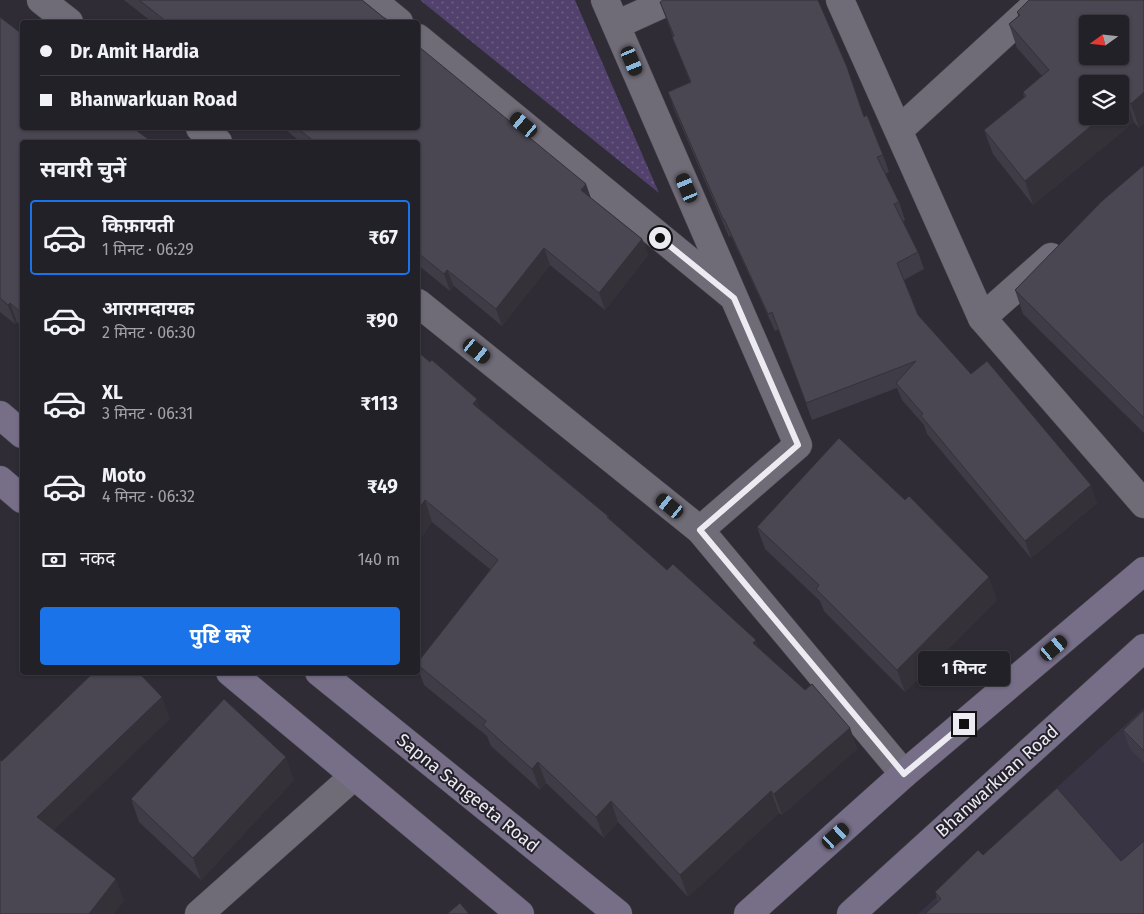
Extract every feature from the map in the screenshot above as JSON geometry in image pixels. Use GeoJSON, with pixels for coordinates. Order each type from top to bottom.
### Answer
{"type":"FeatureCollection","features":[{"type":"Feature","properties":{"kind":"main road"},"geometry":{"type":"LineString","coordinates":[[0,416],[20,432]]}},
{"type":"Feature","properties":{"kind":"main road"},"geometry":{"type":"LineString","coordinates":[[0,480],[20,497]]}},
{"type":"Feature","properties":{"kind":"main road"},"geometry":{"type":"LineString","coordinates":[[748,914],[904,774],[1144,572]]}},
{"type":"Feature","properties":{"kind":"main road","name":"Bhanwarkuan Road"},"geometry":{"type":"LineString","coordinates":[[851,914],[1144,648]]}},
{"type":"Feature","properties":{"kind":"main road"},"geometry":{"type":"LineString","coordinates":[[234,675],[520,914]]}},
{"type":"Feature","properties":{"kind":"main road","name":"Sapna Sangeeta Road"},"geometry":{"type":"LineString","coordinates":[[323,675],[618,914]]}},
{"type":"Feature","properties":{"kind":"street"},"geometry":{"type":"LineString","coordinates":[[41,0],[66,20]]}},
{"type":"Feature","properties":{"kind":"street"},"geometry":{"type":"LineString","coordinates":[[372,0],[397,20]]}},
{"type":"Feature","properties":{"kind":"street"},"geometry":{"type":"LineString","coordinates":[[605,0],[798,445],[700,530]]}},
{"type":"Feature","properties":{"kind":"street"},"geometry":{"type":"LineString","coordinates":[[616,25],[671,0]]}},
{"type":"Feature","properties":{"kind":"street"},"geometry":{"type":"LineString","coordinates":[[840,0],[982,318],[1144,504]]}},
{"type":"Feature","properties":{"kind":"street"},"geometry":{"type":"LineString","coordinates":[[899,130],[1041,0]]}},
{"type":"Feature","properties":{"kind":"street"},"geometry":{"type":"LineString","coordinates":[[420,40],[734,298]]}},
{"type":"Feature","properties":{"kind":"street"},"geometry":{"type":"LineString","coordinates":[[203,130],[215,140]]}},
{"type":"Feature","properties":{"kind":"street"},"geometry":{"type":"LineString","coordinates":[[982,318],[1071,240]]}},
{"type":"Feature","properties":{"kind":"street"},"geometry":{"type":"LineString","coordinates":[[420,305],[700,530],[904,774]]}},
{"type":"Feature","properties":{"kind":"street"},"geometry":{"type":"LineString","coordinates":[[199,914],[354,776]]}},
{"type":"Feature","properties":{"kind":"shaded area"},"geometry":{"type":"Polygon","coordinates":[[[420,0],[575,0],[659,193],[420,0]]]}},
{"type":"Feature","properties":{"kind":"shaded area"},"geometry":{"type":"Polygon","coordinates":[[[1144,708],[1144,914],[918,914],[1144,708]]]}},
{"type":"Feature","properties":{"kind":"building"},"geometry":{"type":"Polygon","coordinates":[[[139,0],[362,0],[388,20],[164,20],[139,0]]]}},
{"type":"Feature","properties":{"kind":"building"},"geometry":{"type":"Polygon","coordinates":[[[663,0],[818,0],[847,67],[864,117],[867,115],[883,155],[877,157],[899,202],[894,204],[918,252],[897,263],[918,315],[971,374],[987,361],[1091,485],[1025,541],[921,416],[923,414],[896,383],[916,361],[806,403],[772,312],[768,314],[723,219],[668,92],[691,82],[660,2],[663,0]]]}},
{"type":"Feature","properties":{"kind":"building"},"geometry":{"type":"Polygon","coordinates":[[[1029,0],[1144,0],[1144,92],[1131,104],[1129,102],[1129,75],[1079,75],[1079,125],[1092,125],[1025,181],[984,130],[1026,96],[1023,92],[1049,70],[1009,24],[1020,15],[1017,12],[1029,0]]]}},
{"type":"Feature","properties":{"kind":"building"},"geometry":{"type":"Polygon","coordinates":[[[0,17],[20,32],[20,130],[136,130],[149,140],[20,140],[20,311],[0,298],[0,17]]]}},
{"type":"Feature","properties":{"kind":"building"},"geometry":{"type":"Polygon","coordinates":[[[420,48],[586,184],[581,190],[642,239],[599,293],[544,248],[496,309],[447,270],[444,274],[420,255],[420,140],[312,140],[300,130],[420,130],[420,48]]]}},
{"type":"Feature","properties":{"kind":"building"},"geometry":{"type":"Polygon","coordinates":[[[1144,165],[1144,418],[1015,290],[1102,201],[1144,165]]]}},
{"type":"Feature","properties":{"kind":"building"},"geometry":{"type":"Polygon","coordinates":[[[420,354],[430,362],[432,360],[477,399],[473,404],[608,516],[667,570],[673,564],[756,640],[753,643],[805,690],[812,684],[850,728],[774,794],[771,791],[680,875],[611,801],[596,817],[538,762],[532,769],[483,725],[486,721],[420,667],[420,659],[498,560],[425,500],[420,507],[420,354]]]}},
{"type":"Feature","properties":{"kind":"building"},"geometry":{"type":"Polygon","coordinates":[[[839,438],[905,500],[909,496],[989,577],[897,670],[816,589],[819,585],[757,527],[839,438]]]}},
{"type":"Feature","properties":{"kind":"building"},"geometry":{"type":"Polygon","coordinates":[[[91,675],[141,675],[162,697],[37,817],[116,879],[89,914],[0,914],[0,760],[2,761],[91,675]]]}},
{"type":"Feature","properties":{"kind":"building"},"geometry":{"type":"Polygon","coordinates":[[[224,699],[286,757],[193,858],[131,799],[224,699]]]}},
{"type":"Feature","properties":{"kind":"building"},"geometry":{"type":"Polygon","coordinates":[[[1144,710],[1144,751],[1123,730],[1144,710]]]}},
{"type":"Feature","properties":{"kind":"building"},"geometry":{"type":"Polygon","coordinates":[[[1057,788],[1121,861],[1144,841],[1144,914],[925,914],[941,899],[935,892],[978,850],[983,855],[1057,788]]]}},
{"type":"Feature","properties":{"kind":"building"},"geometry":{"type":"Polygon","coordinates":[[[460,903],[469,914],[447,914],[460,903]]]}},
{"type":"Feature","properties":{"kind":"route"},"geometry":{"type":"LineString","coordinates":[[660,238],[734,298],[798,445],[700,530],[904,774],[964,724]]}}]}
